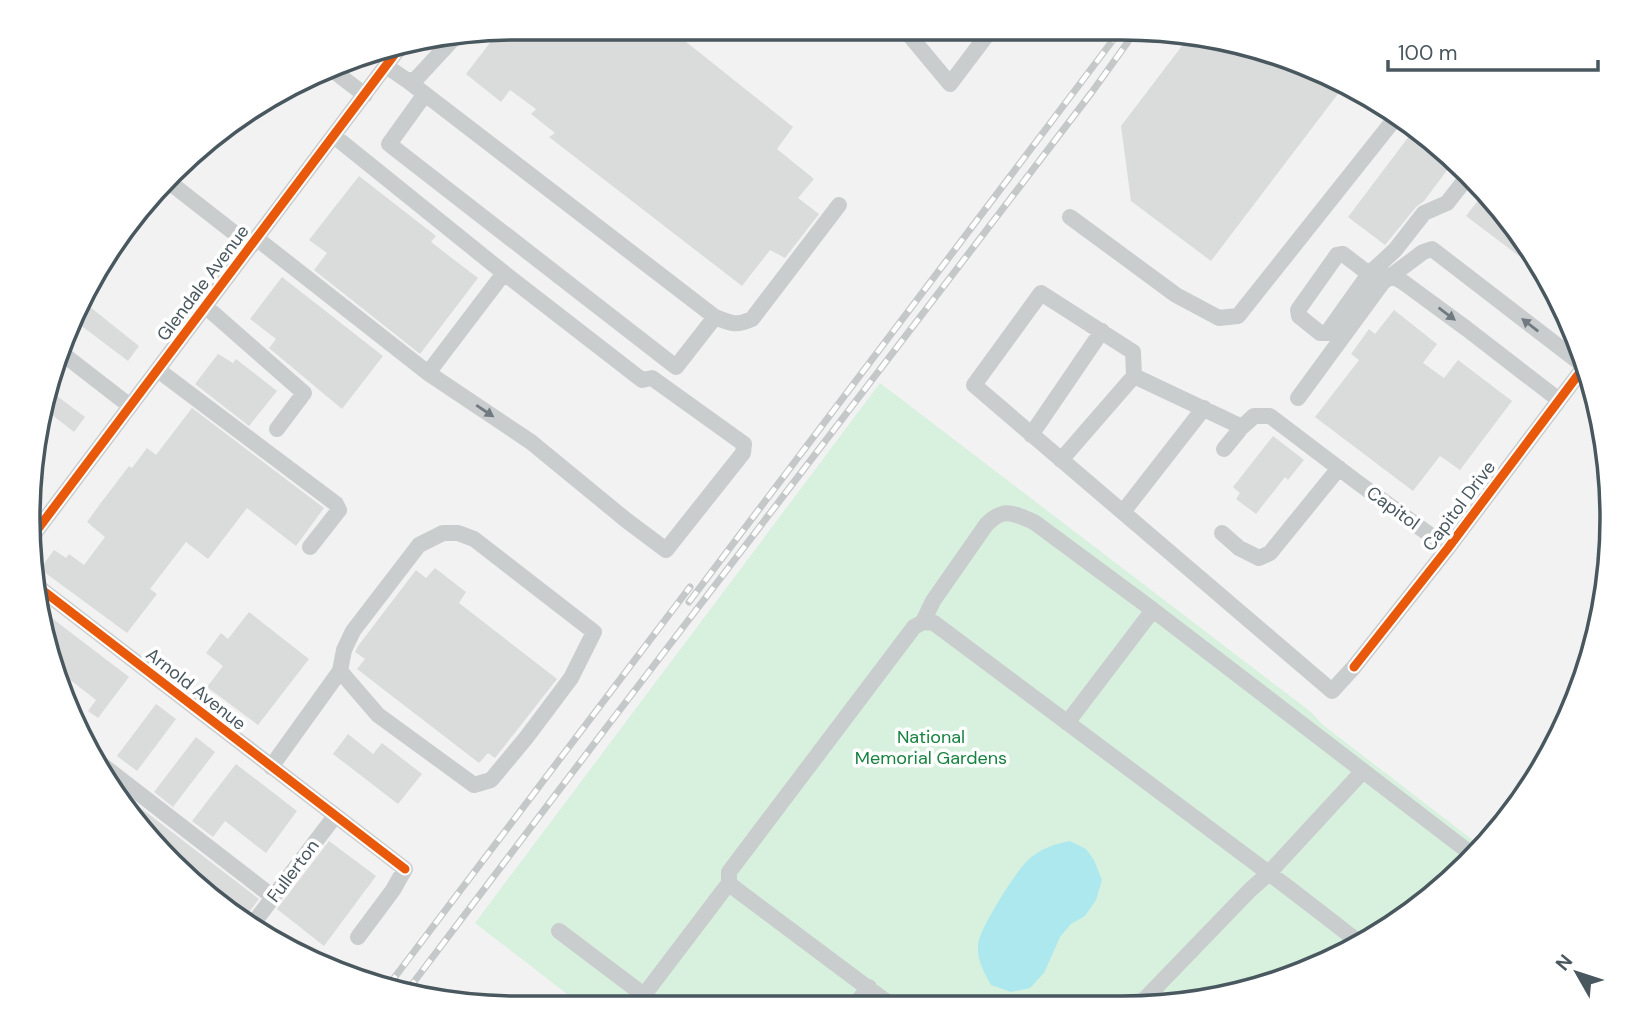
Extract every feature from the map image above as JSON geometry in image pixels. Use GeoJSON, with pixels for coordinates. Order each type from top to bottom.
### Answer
{"type":"FeatureCollection","features":[{"type":"Feature","properties":{"kind":"street"},"geometry":{"type":"LineString","coordinates":[[913,40],[950,84],[983,40]]}},
{"type":"Feature","properties":{"kind":"street"},"geometry":{"type":"LineString","coordinates":[[408,81],[417,78],[447,45]]}},
{"type":"Feature","properties":{"kind":"street","name":"Glendale Avenue"},"geometry":{"type":"LineString","coordinates":[[40,526],[392,58]]}},
{"type":"Feature","properties":{"kind":"street"},"geometry":{"type":"LineString","coordinates":[[386,66],[715,317],[731,324],[741,324],[752,319],[839,205]]}},
{"type":"Feature","properties":{"kind":"street"},"geometry":{"type":"LineString","coordinates":[[339,75],[365,95]]}},
{"type":"Feature","properties":{"kind":"street"},"geometry":{"type":"LineString","coordinates":[[425,94],[389,144],[676,367],[715,317]]}},
{"type":"Feature","properties":{"kind":"street"},"geometry":{"type":"LineString","coordinates":[[1070,217],[1175,295],[1219,318],[1238,316],[1391,124]]}},
{"type":"Feature","properties":{"kind":"street"},"geometry":{"type":"LineString","coordinates":[[175,186],[428,373],[531,442],[666,550],[743,453],[744,444],[652,378],[642,380],[334,136]]}},
{"type":"Feature","properties":{"kind":"street"},"geometry":{"type":"LineString","coordinates":[[1369,274],[1343,254],[1337,255],[1298,310],[1298,316],[1320,333],[1327,333],[1369,274],[1395,250],[1424,213],[1447,203],[1463,183]]}},
{"type":"Feature","properties":{"kind":"street"},"geometry":{"type":"LineString","coordinates":[[1298,398],[1383,282],[1423,252],[1432,249],[1570,354]]}},
{"type":"Feature","properties":{"kind":"street"},"geometry":{"type":"LineString","coordinates":[[428,373],[504,273]]}},
{"type":"Feature","properties":{"kind":"street"},"geometry":{"type":"LineString","coordinates":[[1391,275],[1559,400]]}},
{"type":"Feature","properties":{"kind":"street"},"geometry":{"type":"LineString","coordinates":[[1061,460],[1134,376],[1133,352],[1041,293],[974,385],[1031,435],[1123,512],[1204,408]]}},
{"type":"Feature","properties":{"kind":"street"},"geometry":{"type":"LineString","coordinates":[[205,306],[304,393],[276,429]]}},
{"type":"Feature","properties":{"kind":"street"},"geometry":{"type":"LineString","coordinates":[[1031,435],[1102,331]]}},
{"type":"Feature","properties":{"kind":"street"},"geometry":{"type":"LineString","coordinates":[[68,358],[130,406]]}},
{"type":"Feature","properties":{"kind":"street"},"geometry":{"type":"LineString","coordinates":[[158,370],[336,504],[339,510],[310,547]]}},
{"type":"Feature","properties":{"kind":"street","name":"Capitol Drive"},"geometry":{"type":"LineString","coordinates":[[1123,512],[1332,691],[1448,548],[1577,375]]}},
{"type":"Feature","properties":{"kind":"street"},"geometry":{"type":"LineString","coordinates":[[1134,376],[1242,426],[1224,449]]}},
{"type":"Feature","properties":{"kind":"street","name":"Capitol"},"geometry":{"type":"LineString","coordinates":[[1242,426],[1254,416],[1270,416],[1448,548]]}},
{"type":"Feature","properties":{"kind":"street"},"geometry":{"type":"LineString","coordinates":[[1222,533],[1238,548],[1259,558],[1270,553],[1339,468]]}},
{"type":"Feature","properties":{"kind":"street"},"geometry":{"type":"LineString","coordinates":[[923,622],[933,601],[986,525],[996,515],[1014,513],[1034,522],[1153,610],[1466,850]]}},
{"type":"Feature","properties":{"kind":"street"},"geometry":{"type":"LineString","coordinates":[[271,767],[340,671],[344,650],[353,631],[419,545],[443,533],[458,533],[474,539],[594,632],[571,678],[526,738],[491,780],[474,785],[378,715],[340,671]]}},
{"type":"Feature","properties":{"kind":"street","name":"Arnold Avenue"},"geometry":{"type":"LineString","coordinates":[[46,593],[405,870],[358,937]]}},
{"type":"Feature","properties":{"kind":"street"},"geometry":{"type":"LineString","coordinates":[[1067,723],[1153,610]]}},
{"type":"Feature","properties":{"kind":"street"},"geometry":{"type":"LineString","coordinates":[[654,996],[729,883],[729,872],[914,627],[923,622],[934,623],[1352,937]]}},
{"type":"Feature","properties":{"kind":"street"},"geometry":{"type":"LineString","coordinates":[[1148,995],[1268,874],[1363,771]]}},
{"type":"Feature","properties":{"kind":"street"},"geometry":{"type":"LineString","coordinates":[[116,776],[273,897]]}},
{"type":"Feature","properties":{"kind":"street","name":"Fullerton"},"geometry":{"type":"LineString","coordinates":[[257,918],[335,816]]}},
{"type":"Feature","properties":{"kind":"street"},"geometry":{"type":"LineString","coordinates":[[729,883],[880,996]]}},
{"type":"Feature","properties":{"kind":"street"},"geometry":{"type":"LineString","coordinates":[[559,931],[646,996]]}},
{"type":"Feature","properties":{"kind":"street"},"geometry":{"type":"LineString","coordinates":[[862,996],[869,987]]}},
{"type":"Feature","properties":{"kind":"green space","name":"National Memorial Gardens"},"geometry":{"type":"Polygon","coordinates":[[[880,383],[1311,712],[1323,725],[1474,841],[1413,897],[1361,932],[1333,946],[1276,970],[1246,979],[1215,987],[1153,995],[570,996],[475,923],[880,383]]]}},
{"type":"Feature","properties":{"kind":"water"},"geometry":{"type":"Polygon","coordinates":[[[1070,841],[1086,849],[1094,860],[1102,880],[1096,900],[1085,916],[1071,924],[1060,937],[1044,973],[1030,988],[1011,992],[991,985],[982,966],[978,945],[991,915],[1027,861],[1047,848],[1070,841]]]}},
{"type":"Feature","properties":{"kind":"building"},"geometry":{"type":"Polygon","coordinates":[[[684,40],[793,127],[777,149],[814,179],[798,198],[819,214],[785,258],[770,250],[742,286],[549,137],[555,133],[531,114],[536,109],[510,90],[501,102],[466,74],[491,41],[684,40]]]}},
{"type":"Feature","properties":{"kind":"building"},"geometry":{"type":"Polygon","coordinates":[[[1183,44],[1215,49],[1276,66],[1339,93],[1211,261],[1131,201],[1121,126],[1183,44]]]}},
{"type":"Feature","properties":{"kind":"building"},"geometry":{"type":"Polygon","coordinates":[[[1409,136],[1448,169],[1385,245],[1348,217],[1409,136]]]}},
{"type":"Feature","properties":{"kind":"building"},"geometry":{"type":"Polygon","coordinates":[[[359,176],[436,236],[431,242],[478,278],[420,354],[314,270],[327,253],[309,240],[359,176]]]}},
{"type":"Feature","properties":{"kind":"building"},"geometry":{"type":"Polygon","coordinates":[[[1478,200],[1523,259],[1466,216],[1478,200]]]}},
{"type":"Feature","properties":{"kind":"building"},"geometry":{"type":"Polygon","coordinates":[[[282,277],[383,356],[342,409],[269,348],[276,339],[250,319],[282,277]]]}},
{"type":"Feature","properties":{"kind":"building"},"geometry":{"type":"Polygon","coordinates":[[[90,307],[139,346],[128,361],[81,326],[90,307]]]}},
{"type":"Feature","properties":{"kind":"building"},"geometry":{"type":"Polygon","coordinates":[[[1394,310],[1437,344],[1423,363],[1444,378],[1458,360],[1512,401],[1460,470],[1440,456],[1413,491],[1315,417],[1359,360],[1351,354],[1369,329],[1375,334],[1394,310]]]}},
{"type":"Feature","properties":{"kind":"building"},"geometry":{"type":"Polygon","coordinates":[[[218,354],[233,363],[236,359],[277,391],[249,426],[195,384],[218,354]]]}},
{"type":"Feature","properties":{"kind":"building"},"geometry":{"type":"Polygon","coordinates":[[[57,396],[85,417],[74,432],[52,414],[57,396]]]}},
{"type":"Feature","properties":{"kind":"building"},"geometry":{"type":"Polygon","coordinates":[[[192,408],[324,508],[296,546],[247,508],[208,559],[186,542],[150,589],[157,594],[127,633],[43,571],[43,565],[54,550],[66,558],[69,554],[84,565],[105,537],[87,522],[129,466],[132,468],[147,448],[156,455],[192,408]]]}},
{"type":"Feature","properties":{"kind":"building"},"geometry":{"type":"Polygon","coordinates":[[[1273,436],[1304,460],[1288,480],[1285,477],[1256,514],[1236,499],[1240,493],[1233,487],[1273,436]]]}},
{"type":"Feature","properties":{"kind":"building"},"geometry":{"type":"Polygon","coordinates":[[[435,568],[466,592],[459,603],[557,679],[495,758],[488,753],[479,763],[357,669],[365,659],[355,652],[358,646],[416,570],[426,578],[435,568]]]}},
{"type":"Feature","properties":{"kind":"building"},"geometry":{"type":"Polygon","coordinates":[[[249,612],[309,659],[258,725],[207,687],[223,666],[206,653],[221,633],[228,639],[249,612]]]}},
{"type":"Feature","properties":{"kind":"building"},"geometry":{"type":"Polygon","coordinates":[[[51,617],[129,677],[98,718],[88,711],[96,700],[68,679],[51,617]]]}},
{"type":"Feature","properties":{"kind":"building"},"geometry":{"type":"Polygon","coordinates":[[[156,704],[176,719],[137,771],[117,756],[156,704]]]}},
{"type":"Feature","properties":{"kind":"building"},"geometry":{"type":"Polygon","coordinates":[[[348,734],[373,754],[382,743],[422,774],[398,804],[333,754],[348,734]]]}},
{"type":"Feature","properties":{"kind":"building"},"geometry":{"type":"Polygon","coordinates":[[[196,737],[215,752],[173,807],[154,792],[196,737]]]}},
{"type":"Feature","properties":{"kind":"building"},"geometry":{"type":"Polygon","coordinates":[[[236,764],[297,811],[266,853],[225,821],[213,837],[192,821],[236,764]]]}},
{"type":"Feature","properties":{"kind":"building"},"geometry":{"type":"Polygon","coordinates":[[[135,804],[259,899],[249,912],[227,897],[180,856],[135,804]]]}},
{"type":"Feature","properties":{"kind":"building"},"geometry":{"type":"Polygon","coordinates":[[[329,841],[376,876],[324,946],[277,909],[329,841]]]}},
{"type":"Feature","properties":{"kind":"railway"},"geometry":{"type":"LineString","coordinates":[[689,602],[1113,40]]}},
{"type":"Feature","properties":{"kind":"railway"},"geometry":{"type":"LineString","coordinates":[[412,984],[1129,40]]}},
{"type":"Feature","properties":{"kind":"railway"},"geometry":{"type":"LineString","coordinates":[[393,979],[690,587]]}},
{"type":"Feature","properties":{"kind":"cycle path"},"geometry":{"type":"LineString","coordinates":[[40,526],[392,58]]}},
{"type":"Feature","properties":{"kind":"cycle path"},"geometry":{"type":"LineString","coordinates":[[1354,667],[1448,548],[1577,376]]}},
{"type":"Feature","properties":{"kind":"cycle path"},"geometry":{"type":"LineString","coordinates":[[46,593],[405,869]]}}]}
